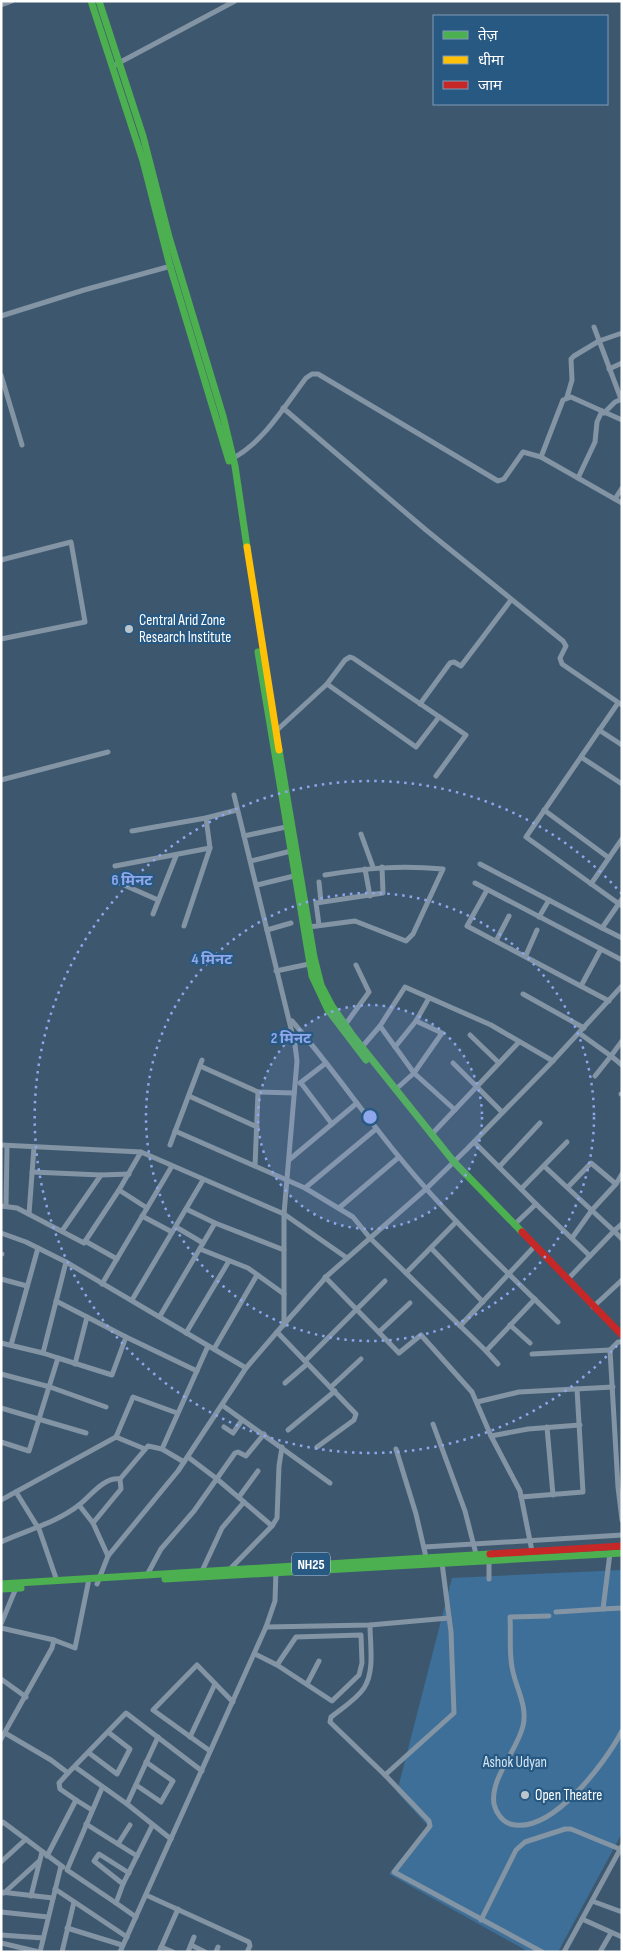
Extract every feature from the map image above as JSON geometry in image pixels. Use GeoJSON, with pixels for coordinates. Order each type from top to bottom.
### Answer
{"type":"FeatureCollection","features":[{"type":"Feature","properties":{"kind":"main road"},"geometry":{"type":"LineString","coordinates":[[91,1],[116,64]]}},
{"type":"Feature","properties":{"kind":"main road"},"geometry":{"type":"LineString","coordinates":[[99,1],[116,64],[140,138],[173,265],[232,472],[262,680],[286,828],[293,851],[294,876],[309,964],[316,989],[330,1013],[358,1050],[452,1164],[532,1249],[580,1297],[589,1303],[622,1335]]}},
{"type":"Feature","properties":{"kind":"main road"},"geometry":{"type":"LineString","coordinates":[[173,265],[223,416],[233,458],[293,851],[321,985],[345,1025],[452,1164],[583,1294],[589,1303]]}},
{"type":"Feature","properties":{"kind":"main road","name":"NH25"},"geometry":{"type":"LineString","coordinates":[[1,1584],[98,1581],[426,1557],[622,1546]]}},
{"type":"Feature","properties":{"kind":"main road","name":"NH25"},"geometry":{"type":"LineString","coordinates":[[98,1581],[147,1575],[230,1569],[442,1563],[622,1552]]}},
{"type":"Feature","properties":{"kind":"main road","name":"NH25"},"geometry":{"type":"LineString","coordinates":[[1,1589],[88,1581]]}},
{"type":"Feature","properties":{"kind":"street"},"geometry":{"type":"LineString","coordinates":[[1,5],[12,1]]}},
{"type":"Feature","properties":{"kind":"street"},"geometry":{"type":"LineString","coordinates":[[116,64],[235,1]]}},
{"type":"Feature","properties":{"kind":"street"},"geometry":{"type":"LineString","coordinates":[[1,316],[173,265]]}},
{"type":"Feature","properties":{"kind":"street"},"geometry":{"type":"LineString","coordinates":[[578,478],[595,442],[597,422],[603,412],[621,399],[594,327]]}},
{"type":"Feature","properties":{"kind":"street"},"geometry":{"type":"LineString","coordinates":[[567,398],[572,380],[571,359],[577,352],[622,333]]}},
{"type":"Feature","properties":{"kind":"street"},"geometry":{"type":"LineString","coordinates":[[609,368],[622,364]]}},
{"type":"Feature","properties":{"kind":"street"},"geometry":{"type":"LineString","coordinates":[[233,458],[250,447],[306,378],[312,374],[318,374],[498,481],[504,479],[523,452],[541,457],[622,503]]}},
{"type":"Feature","properties":{"kind":"street"},"geometry":{"type":"LineString","coordinates":[[1,375],[22,444]]}},
{"type":"Feature","properties":{"kind":"street"},"geometry":{"type":"LineString","coordinates":[[541,457],[563,400],[567,398],[571,397],[622,420]]}},
{"type":"Feature","properties":{"kind":"street"},"geometry":{"type":"LineString","coordinates":[[282,408],[418,524],[565,644],[560,658],[562,664],[620,704],[599,730],[526,837],[591,884],[621,903],[602,928]]}},
{"type":"Feature","properties":{"kind":"street"},"geometry":{"type":"LineString","coordinates":[[615,499],[622,488]]}},
{"type":"Feature","properties":{"kind":"street"},"geometry":{"type":"LineString","coordinates":[[1,560],[71,542],[85,622],[1,639]]}},
{"type":"Feature","properties":{"kind":"street"},"geometry":{"type":"LineString","coordinates":[[420,704],[450,663],[454,662],[461,666],[512,600]]}},
{"type":"Feature","properties":{"kind":"street"},"geometry":{"type":"LineString","coordinates":[[276,731],[327,684],[345,660],[350,657],[466,735],[436,776]]}},
{"type":"Feature","properties":{"kind":"street"},"geometry":{"type":"LineString","coordinates":[[327,684],[416,747],[440,717]]}},
{"type":"Feature","properties":{"kind":"street"},"geometry":{"type":"LineString","coordinates":[[599,730],[622,745]]}},
{"type":"Feature","properties":{"kind":"street"},"geometry":{"type":"LineString","coordinates":[[1,780],[108,752]]}},
{"type":"Feature","properties":{"kind":"street"},"geometry":{"type":"LineString","coordinates":[[581,757],[622,784]]}},
{"type":"Feature","properties":{"kind":"street"},"geometry":{"type":"LineString","coordinates":[[234,795],[276,971],[290,1019],[297,1061],[284,1214],[284,1325]]}},
{"type":"Feature","properties":{"kind":"street"},"geometry":{"type":"LineString","coordinates":[[132,831],[206,818],[237,810]]}},
{"type":"Feature","properties":{"kind":"street"},"geometry":{"type":"LineString","coordinates":[[544,810],[609,858]]}},
{"type":"Feature","properties":{"kind":"street"},"geometry":{"type":"LineString","coordinates":[[184,926],[210,848],[206,818]]}},
{"type":"Feature","properties":{"kind":"street"},"geometry":{"type":"LineString","coordinates":[[244,836],[286,828]]}},
{"type":"Feature","properties":{"kind":"street"},"geometry":{"type":"LineString","coordinates":[[362,834],[373,867]]}},
{"type":"Feature","properties":{"kind":"street"},"geometry":{"type":"LineString","coordinates":[[591,884],[622,839]]}},
{"type":"Feature","properties":{"kind":"street"},"geometry":{"type":"LineString","coordinates":[[114,866],[176,856],[210,848]]}},
{"type":"Feature","properties":{"kind":"street"},"geometry":{"type":"LineString","coordinates":[[250,861],[293,851]]}},
{"type":"Feature","properties":{"kind":"street"},"geometry":{"type":"LineString","coordinates":[[153,914],[176,856]]}},
{"type":"Feature","properties":{"kind":"street"},"geometry":{"type":"LineString","coordinates":[[480,864],[622,938]]}},
{"type":"Feature","properties":{"kind":"street"},"geometry":{"type":"LineString","coordinates":[[309,927],[355,921],[406,941],[413,934],[443,869],[409,866],[373,867],[325,875]]}},
{"type":"Feature","properties":{"kind":"street"},"geometry":{"type":"LineString","coordinates":[[319,926],[316,903],[381,895],[384,892],[382,867]]}},
{"type":"Feature","properties":{"kind":"street"},"geometry":{"type":"LineString","coordinates":[[365,868],[370,896]]}},
{"type":"Feature","properties":{"kind":"street"},"geometry":{"type":"LineString","coordinates":[[256,885],[294,876]]}},
{"type":"Feature","properties":{"kind":"street"},"geometry":{"type":"LineString","coordinates":[[115,881],[158,900]]}},
{"type":"Feature","properties":{"kind":"street"},"geometry":{"type":"LineString","coordinates":[[319,882],[321,902]]}},
{"type":"Feature","properties":{"kind":"street"},"geometry":{"type":"LineString","coordinates":[[474,883],[622,960]]}},
{"type":"Feature","properties":{"kind":"street"},"geometry":{"type":"LineString","coordinates":[[487,890],[467,926],[526,955],[609,1001]]}},
{"type":"Feature","properties":{"kind":"street"},"geometry":{"type":"LineString","coordinates":[[540,917],[549,900]]}},
{"type":"Feature","properties":{"kind":"street"},"geometry":{"type":"LineString","coordinates":[[496,941],[509,916]]}},
{"type":"Feature","properties":{"kind":"street"},"geometry":{"type":"LineString","coordinates":[[267,930],[291,923]]}},
{"type":"Feature","properties":{"kind":"street"},"geometry":{"type":"LineString","coordinates":[[526,955],[537,930]]}},
{"type":"Feature","properties":{"kind":"street"},"geometry":{"type":"LineString","coordinates":[[581,986],[601,949]]}},
{"type":"Feature","properties":{"kind":"street"},"geometry":{"type":"LineString","coordinates":[[276,971],[309,964]]}},
{"type":"Feature","properties":{"kind":"street"},"geometry":{"type":"LineString","coordinates":[[345,1025],[369,992],[356,965]]}},
{"type":"Feature","properties":{"kind":"street"},"geometry":{"type":"LineString","coordinates":[[98,1581],[108,1556],[186,1459],[246,1368],[325,1277],[452,1164],[584,1028],[622,986]]}},
{"type":"Feature","properties":{"kind":"street"},"geometry":{"type":"LineString","coordinates":[[362,1048],[380,1026],[405,987],[491,1025],[552,1061]]}},
{"type":"Feature","properties":{"kind":"street"},"geometry":{"type":"LineString","coordinates":[[523,994],[584,1028]]}},
{"type":"Feature","properties":{"kind":"street"},"geometry":{"type":"LineString","coordinates":[[396,1047],[416,1021],[429,998]]}},
{"type":"Feature","properties":{"kind":"street"},"geometry":{"type":"LineString","coordinates":[[290,1019],[376,1129],[426,1189],[456,1222],[558,1322]]}},
{"type":"Feature","properties":{"kind":"street"},"geometry":{"type":"LineString","coordinates":[[395,1090],[414,1073],[442,1033],[416,1021]]}},
{"type":"Feature","properties":{"kind":"street"},"geometry":{"type":"LineString","coordinates":[[380,1026],[414,1073],[455,1110]]}},
{"type":"Feature","properties":{"kind":"street"},"geometry":{"type":"LineString","coordinates":[[579,1033],[622,1065]]}},
{"type":"Feature","properties":{"kind":"street"},"geometry":{"type":"LineString","coordinates":[[470,1035],[499,1063]]}},
{"type":"Feature","properties":{"kind":"street"},"geometry":{"type":"LineString","coordinates":[[431,1135],[519,1042]]}},
{"type":"Feature","properties":{"kind":"street"},"geometry":{"type":"LineString","coordinates":[[595,1076],[622,1042]]}},
{"type":"Feature","properties":{"kind":"street"},"geometry":{"type":"LineString","coordinates":[[170,1145],[202,1060]]}},
{"type":"Feature","properties":{"kind":"street"},"geometry":{"type":"LineString","coordinates":[[453,1062],[502,1112]]}},
{"type":"Feature","properties":{"kind":"street"},"geometry":{"type":"LineString","coordinates":[[295,1085],[301,1083],[326,1063]]}},
{"type":"Feature","properties":{"kind":"street"},"geometry":{"type":"LineString","coordinates":[[200,1066],[258,1092],[294,1093]]}},
{"type":"Feature","properties":{"kind":"street"},"geometry":{"type":"LineString","coordinates":[[301,1083],[332,1124]]}},
{"type":"Feature","properties":{"kind":"street"},"geometry":{"type":"LineString","coordinates":[[255,1166],[258,1092]]}},
{"type":"Feature","properties":{"kind":"street"},"geometry":{"type":"LineString","coordinates":[[189,1096],[257,1127]]}},
{"type":"Feature","properties":{"kind":"street"},"geometry":{"type":"LineString","coordinates":[[289,1160],[357,1103]]}},
{"type":"Feature","properties":{"kind":"street"},"geometry":{"type":"LineString","coordinates":[[498,1167],[540,1122]]}},
{"type":"Feature","properties":{"kind":"street"},"geometry":{"type":"LineString","coordinates":[[305,1188],[376,1129]]}},
{"type":"Feature","properties":{"kind":"street"},"geometry":{"type":"LineString","coordinates":[[175,1131],[305,1188],[353,1217],[370,1238],[498,1364]]}},
{"type":"Feature","properties":{"kind":"street"},"geometry":{"type":"LineString","coordinates":[[474,1142],[590,1256]]}},
{"type":"Feature","properties":{"kind":"street"},"geometry":{"type":"LineString","coordinates":[[521,1189],[567,1142]]}},
{"type":"Feature","properties":{"kind":"street"},"geometry":{"type":"LineString","coordinates":[[116,1259],[86,1241],[84,1243],[17,1208],[3,1206],[4,1145],[141,1152],[284,1214],[347,1258]]}},
{"type":"Feature","properties":{"kind":"street"},"geometry":{"type":"LineString","coordinates":[[29,1214],[34,1147]]}},
{"type":"Feature","properties":{"kind":"street"},"geometry":{"type":"LineString","coordinates":[[86,1241],[141,1152]]}},
{"type":"Feature","properties":{"kind":"street"},"geometry":{"type":"LineString","coordinates":[[339,1208],[399,1157]]}},
{"type":"Feature","properties":{"kind":"street"},"geometry":{"type":"LineString","coordinates":[[568,1187],[591,1163],[616,1184]]}},
{"type":"Feature","properties":{"kind":"street"},"geometry":{"type":"LineString","coordinates":[[102,1284],[172,1166]]}},
{"type":"Feature","properties":{"kind":"street"},"geometry":{"type":"LineString","coordinates":[[544,1166],[622,1240]]}},
{"type":"Feature","properties":{"kind":"street"},"geometry":{"type":"LineString","coordinates":[[32,1172],[101,1175],[128,1174]]}},
{"type":"Feature","properties":{"kind":"street"},"geometry":{"type":"LineString","coordinates":[[572,1238],[622,1174]]}},
{"type":"Feature","properties":{"kind":"street"},"geometry":{"type":"LineString","coordinates":[[62,1231],[101,1175]]}},
{"type":"Feature","properties":{"kind":"street"},"geometry":{"type":"LineString","coordinates":[[132,1300],[203,1180]]}},
{"type":"Feature","properties":{"kind":"street"},"geometry":{"type":"LineString","coordinates":[[118,1190],[147,1208]]}},
{"type":"Feature","properties":{"kind":"street"},"geometry":{"type":"LineString","coordinates":[[514,1225],[536,1204]]}},
{"type":"Feature","properties":{"kind":"street"},"geometry":{"type":"LineString","coordinates":[[186,1209],[215,1223],[284,1250]]}},
{"type":"Feature","properties":{"kind":"street"},"geometry":{"type":"LineString","coordinates":[[142,1216],[172,1232]]}},
{"type":"Feature","properties":{"kind":"street"},"geometry":{"type":"LineString","coordinates":[[406,1273],[456,1222]]}},
{"type":"Feature","properties":{"kind":"street"},"geometry":{"type":"LineString","coordinates":[[160,1316],[215,1223]]}},
{"type":"Feature","properties":{"kind":"street"},"geometry":{"type":"LineString","coordinates":[[568,1279],[622,1224]]}},
{"type":"Feature","properties":{"kind":"street"},"geometry":{"type":"LineString","coordinates":[[176,1227],[203,1243]]}},
{"type":"Feature","properties":{"kind":"street"},"geometry":{"type":"LineString","coordinates":[[1,1233],[66,1262],[246,1368]]}},
{"type":"Feature","properties":{"kind":"street"},"geometry":{"type":"LineString","coordinates":[[11,1345],[38,1248]]}},
{"type":"Feature","properties":{"kind":"street"},"geometry":{"type":"LineString","coordinates":[[430,1248],[483,1302]]}},
{"type":"Feature","properties":{"kind":"street"},"geometry":{"type":"LineString","coordinates":[[200,1249],[248,1268],[284,1294]]}},
{"type":"Feature","properties":{"kind":"street"},"geometry":{"type":"LineString","coordinates":[[460,1326],[532,1249]]}},
{"type":"Feature","properties":{"kind":"street"},"geometry":{"type":"LineString","coordinates":[[186,1333],[228,1261]]}},
{"type":"Feature","properties":{"kind":"street"},"geometry":{"type":"LineString","coordinates":[[43,1353],[66,1262]]}},
{"type":"Feature","properties":{"kind":"street"},"geometry":{"type":"LineString","coordinates":[[214,1349],[257,1275]]}},
{"type":"Feature","properties":{"kind":"street"},"geometry":{"type":"LineString","coordinates":[[325,1277],[399,1353],[420,1335],[467,1385],[520,1491],[532,1551]]}},
{"type":"Feature","properties":{"kind":"street"},"geometry":{"type":"LineString","coordinates":[[1,1279],[27,1286]]}},
{"type":"Feature","properties":{"kind":"street"},"geometry":{"type":"LineString","coordinates":[[589,1303],[622,1280]]}},
{"type":"Feature","properties":{"kind":"street"},"geometry":{"type":"LineString","coordinates":[[285,1382],[386,1281]]}},
{"type":"Feature","properties":{"kind":"street"},"geometry":{"type":"LineString","coordinates":[[486,1351],[535,1299]]}},
{"type":"Feature","properties":{"kind":"street"},"geometry":{"type":"LineString","coordinates":[[56,1301],[126,1337],[197,1370]]}},
{"type":"Feature","properties":{"kind":"street"},"geometry":{"type":"LineString","coordinates":[[379,1332],[410,1303]]}},
{"type":"Feature","properties":{"kind":"street"},"geometry":{"type":"LineString","coordinates":[[76,1364],[87,1317]]}},
{"type":"Feature","properties":{"kind":"street"},"geometry":{"type":"LineString","coordinates":[[510,1325],[530,1344]]}},
{"type":"Feature","properties":{"kind":"street"},"geometry":{"type":"LineString","coordinates":[[277,1332],[356,1414],[356,1417],[317,1447]]}},
{"type":"Feature","properties":{"kind":"street"},"geometry":{"type":"LineString","coordinates":[[1,1343],[43,1353],[112,1375],[126,1337]]}},
{"type":"Feature","properties":{"kind":"street"},"geometry":{"type":"LineString","coordinates":[[532,1354],[610,1350],[618,1342],[622,1342]]}},
{"type":"Feature","properties":{"kind":"street"},"geometry":{"type":"LineString","coordinates":[[162,1449],[208,1346]]}},
{"type":"Feature","properties":{"kind":"street"},"geometry":{"type":"LineString","coordinates":[[610,1350],[619,1455],[622,1520]]}},
{"type":"Feature","properties":{"kind":"street"},"geometry":{"type":"LineString","coordinates":[[1,1442],[29,1451],[58,1358]]}},
{"type":"Feature","properties":{"kind":"street"},"geometry":{"type":"LineString","coordinates":[[288,1430],[333,1389],[361,1358]]}},
{"type":"Feature","properties":{"kind":"street"},"geometry":{"type":"LineString","coordinates":[[1,1374],[50,1387],[106,1407]]}},
{"type":"Feature","properties":{"kind":"street"},"geometry":{"type":"LineString","coordinates":[[476,1402],[519,1392],[613,1387]]}},
{"type":"Feature","properties":{"kind":"street"},"geometry":{"type":"LineString","coordinates":[[521,1497],[581,1493],[584,1490],[578,1389]]}},
{"type":"Feature","properties":{"kind":"street"},"geometry":{"type":"LineString","coordinates":[[1,1500],[116,1437],[133,1397],[177,1413]]}},
{"type":"Feature","properties":{"kind":"street"},"geometry":{"type":"LineString","coordinates":[[222,1405],[330,1483]]}},
{"type":"Feature","properties":{"kind":"street"},"geometry":{"type":"LineString","coordinates":[[1,1408],[86,1433]]}},
{"type":"Feature","properties":{"kind":"street"},"geometry":{"type":"LineString","coordinates":[[224,1427],[233,1433],[242,1420]]}},
{"type":"Feature","properties":{"kind":"street"},"geometry":{"type":"LineString","coordinates":[[433,1424],[465,1511],[476,1554]]}},
{"type":"Feature","properties":{"kind":"street"},"geometry":{"type":"LineString","coordinates":[[491,1436],[547,1427],[580,1425]]}},
{"type":"Feature","properties":{"kind":"street"},"geometry":{"type":"LineString","coordinates":[[547,1427],[554,1495]]}},
{"type":"Feature","properties":{"kind":"street"},"geometry":{"type":"LineString","coordinates":[[147,1575],[162,1549],[194,1511],[234,1452],[246,1456],[264,1434]]}},
{"type":"Feature","properties":{"kind":"street"},"geometry":{"type":"LineString","coordinates":[[116,1437],[145,1449]]}},
{"type":"Feature","properties":{"kind":"street"},"geometry":{"type":"LineString","coordinates":[[1,1542],[62,1516],[79,1505],[109,1480],[120,1479],[150,1445],[186,1459],[217,1479],[272,1526]]}},
{"type":"Feature","properties":{"kind":"street"},"geometry":{"type":"LineString","coordinates":[[230,1569],[272,1526],[277,1518],[279,1466],[282,1447]]}},
{"type":"Feature","properties":{"kind":"street"},"geometry":{"type":"LineString","coordinates":[[396,1449],[416,1514],[426,1557]]}},
{"type":"Feature","properties":{"kind":"street"},"geometry":{"type":"LineString","coordinates":[[239,1497],[258,1470]]}},
{"type":"Feature","properties":{"kind":"street"},"geometry":{"type":"LineString","coordinates":[[93,1523],[121,1489],[120,1479]]}},
{"type":"Feature","properties":{"kind":"street"},"geometry":{"type":"LineString","coordinates":[[16,1492],[38,1526],[57,1581]]}},
{"type":"Feature","properties":{"kind":"street"},"geometry":{"type":"LineString","coordinates":[[202,1571],[222,1528],[244,1502]]}},
{"type":"Feature","properties":{"kind":"street"},"geometry":{"type":"LineString","coordinates":[[79,1505],[93,1523],[108,1556]]}},
{"type":"Feature","properties":{"kind":"street"},"geometry":{"type":"LineString","coordinates":[[424,1547],[622,1535]]}},
{"type":"Feature","properties":{"kind":"street"},"geometry":{"type":"LineString","coordinates":[[603,1609],[610,1553]]}},
{"type":"Feature","properties":{"kind":"street"},"geometry":{"type":"LineString","coordinates":[[489,1559],[490,1579]]}},
{"type":"Feature","properties":{"kind":"street"},"geometry":{"type":"LineString","coordinates":[[386,1775],[454,1713],[449,1618],[442,1563]]}},
{"type":"Feature","properties":{"kind":"street"},"geometry":{"type":"LineString","coordinates":[[120,1952],[266,1627],[276,1601],[276,1569]]}},
{"type":"Feature","properties":{"kind":"street"},"geometry":{"type":"LineString","coordinates":[[1,1628],[54,1640],[75,1648],[88,1581]]}},
{"type":"Feature","properties":{"kind":"street"},"geometry":{"type":"LineString","coordinates":[[1,1624],[16,1588]]}},
{"type":"Feature","properties":{"kind":"street"},"geometry":{"type":"LineString","coordinates":[[556,1612],[622,1608]]}},
{"type":"Feature","properties":{"kind":"street"},"geometry":{"type":"LineString","coordinates":[[549,1616],[510,1617],[512,1664],[524,1712],[523,1726],[499,1776],[494,1798],[494,1805],[498,1815],[508,1823],[522,1825],[542,1820],[577,1791],[607,1756],[622,1731]]}},
{"type":"Feature","properties":{"kind":"street"},"geometry":{"type":"LineString","coordinates":[[266,1627],[370,1625],[449,1618]]}},
{"type":"Feature","properties":{"kind":"street"},"geometry":{"type":"LineString","coordinates":[[370,1625],[370,1670],[368,1681],[358,1694],[330,1722],[386,1775],[429,1821],[430,1826],[394,1872],[542,1952]]}},
{"type":"Feature","properties":{"kind":"street"},"geometry":{"type":"LineString","coordinates":[[254,1654],[277,1665],[332,1701],[359,1675],[362,1663],[361,1635],[296,1637],[277,1665]]}},
{"type":"Feature","properties":{"kind":"street"},"geometry":{"type":"LineString","coordinates":[[1,1740],[52,1648],[54,1640]]}},
{"type":"Feature","properties":{"kind":"street"},"geometry":{"type":"LineString","coordinates":[[307,1684],[319,1661]]}},
{"type":"Feature","properties":{"kind":"street"},"geometry":{"type":"LineString","coordinates":[[210,1751],[153,1710],[197,1665],[233,1702]]}},
{"type":"Feature","properties":{"kind":"street"},"geometry":{"type":"LineString","coordinates":[[1,1678],[26,1697]]}},
{"type":"Feature","properties":{"kind":"street"},"geometry":{"type":"LineString","coordinates":[[190,1737],[215,1684]]}},
{"type":"Feature","properties":{"kind":"street"},"geometry":{"type":"LineString","coordinates":[[92,1810],[60,1789],[59,1783],[126,1713],[202,1771]]}},
{"type":"Feature","properties":{"kind":"street"},"geometry":{"type":"LineString","coordinates":[[89,1753],[117,1774],[130,1749],[108,1732]]}},
{"type":"Feature","properties":{"kind":"street"},"geometry":{"type":"LineString","coordinates":[[5,1734],[68,1773]]}},
{"type":"Feature","properties":{"kind":"street"},"geometry":{"type":"LineString","coordinates":[[127,1804],[158,1737]]}},
{"type":"Feature","properties":{"kind":"street"},"geometry":{"type":"LineString","coordinates":[[136,1785],[161,1802],[173,1781],[146,1762]]}},
{"type":"Feature","properties":{"kind":"street"},"geometry":{"type":"LineString","coordinates":[[75,1767],[127,1804],[152,1826],[171,1839]]}},
{"type":"Feature","properties":{"kind":"street"},"geometry":{"type":"LineString","coordinates":[[67,1870],[102,1788]]}},
{"type":"Feature","properties":{"kind":"street"},"geometry":{"type":"LineString","coordinates":[[48,1856],[76,1800]]}},
{"type":"Feature","properties":{"kind":"street"},"geometry":{"type":"LineString","coordinates":[[1,1824],[4,1822],[61,1866],[136,1917]]}},
{"type":"Feature","properties":{"kind":"street"},"geometry":{"type":"LineString","coordinates":[[86,1824],[137,1856]]}},
{"type":"Feature","properties":{"kind":"street"},"geometry":{"type":"LineString","coordinates":[[118,1844],[130,1824]]}},
{"type":"Feature","properties":{"kind":"street"},"geometry":{"type":"LineString","coordinates":[[116,1903],[123,1884],[152,1826]]}},
{"type":"Feature","properties":{"kind":"street"},"geometry":{"type":"LineString","coordinates":[[481,1920],[516,1850],[525,1842],[565,1829],[571,1829],[621,1848],[564,1952]]}},
{"type":"Feature","properties":{"kind":"street"},"geometry":{"type":"LineString","coordinates":[[1,1862],[26,1840]]}},
{"type":"Feature","properties":{"kind":"street"},"geometry":{"type":"LineString","coordinates":[[31,1896],[42,1852]]}},
{"type":"Feature","properties":{"kind":"street"},"geometry":{"type":"LineString","coordinates":[[123,1884],[94,1862],[99,1854],[129,1872]]}},
{"type":"Feature","properties":{"kind":"street"},"geometry":{"type":"LineString","coordinates":[[3,1893],[38,1862]]}},
{"type":"Feature","properties":{"kind":"street"},"geometry":{"type":"LineString","coordinates":[[1,1942],[40,1952],[61,1866]]}},
{"type":"Feature","properties":{"kind":"street"},"geometry":{"type":"LineString","coordinates":[[55,1889],[127,1938]]}},
{"type":"Feature","properties":{"kind":"street"},"geometry":{"type":"LineString","coordinates":[[3,1893],[53,1898]]}},
{"type":"Feature","properties":{"kind":"street"},"geometry":{"type":"LineString","coordinates":[[146,1894],[249,1942],[250,1946],[247,1952]]}},
{"type":"Feature","properties":{"kind":"street"},"geometry":{"type":"LineString","coordinates":[[592,1901],[622,1912]]}},
{"type":"Feature","properties":{"kind":"street"},"geometry":{"type":"LineString","coordinates":[[62,1952],[74,1902]]}},
{"type":"Feature","properties":{"kind":"street"},"geometry":{"type":"LineString","coordinates":[[173,1952],[160,1949],[178,1909]]}},
{"type":"Feature","properties":{"kind":"street"},"geometry":{"type":"LineString","coordinates":[[1,1912],[48,1917]]}},
{"type":"Feature","properties":{"kind":"street"},"geometry":{"type":"LineString","coordinates":[[582,1919],[622,1937]]}},
{"type":"Feature","properties":{"kind":"street"},"geometry":{"type":"LineString","coordinates":[[68,1928],[122,1945]]}},
{"type":"Feature","properties":{"kind":"street"},"geometry":{"type":"LineString","coordinates":[[600,1952],[611,1933]]}},
{"type":"Feature","properties":{"kind":"street"},"geometry":{"type":"LineString","coordinates":[[1,1935],[43,1938]]}},
{"type":"Feature","properties":{"kind":"street"},"geometry":{"type":"LineString","coordinates":[[188,1952],[194,1937]]}},
{"type":"Feature","properties":{"kind":"street"},"geometry":{"type":"LineString","coordinates":[[191,1945],[205,1952]]}},
{"type":"Feature","properties":{"kind":"green space","name":"Ashok Udyan"},"geometry":{"type":"Polygon","coordinates":[[[622,1570],[622,1833],[558,1952],[529,1952],[389,1874],[428,1826],[397,1792],[452,1578],[622,1570]]]}},
{"type":"Feature","properties":{"kind":"traffic: fast"},"geometry":{"type":"LineString","coordinates":[[91,1],[143,161],[170,266],[229,461]]}},
{"type":"Feature","properties":{"kind":"traffic: fast"},"geometry":{"type":"LineString","coordinates":[[99,1],[143,136],[169,237],[223,416],[235,466],[247,547]]}},
{"type":"Feature","properties":{"kind":"traffic: fast"},"geometry":{"type":"LineString","coordinates":[[258,652],[312,976],[328,1010],[366,1060]]}},
{"type":"Feature","properties":{"kind":"traffic: fast"},"geometry":{"type":"LineString","coordinates":[[279,750],[314,957],[321,985],[332,1006],[353,1036],[454,1162],[522,1232]]}},
{"type":"Feature","properties":{"kind":"traffic: fast"},"geometry":{"type":"LineString","coordinates":[[165,1579],[622,1553]]}},
{"type":"Feature","properties":{"kind":"traffic: fast"},"geometry":{"type":"LineString","coordinates":[[1,1584],[490,1554]]}},
{"type":"Feature","properties":{"kind":"traffic: fast"},"geometry":{"type":"LineString","coordinates":[[1,1589],[21,1588]]}},
{"type":"Feature","properties":{"kind":"traffic: slow"},"geometry":{"type":"LineString","coordinates":[[247,547],[279,750]]}},
{"type":"Feature","properties":{"kind":"traffic: jam"},"geometry":{"type":"LineString","coordinates":[[522,1232],[622,1335]]}},
{"type":"Feature","properties":{"kind":"traffic: jam"},"geometry":{"type":"LineString","coordinates":[[490,1554],[622,1546]]}},
{"type":"Feature","properties":{"kind":"place","name":"Central Arid Zone Research Institute"},"geometry":{"type":"Point","coordinates":[129,629]}},
{"type":"Feature","properties":{"kind":"place","name":"Open Theatre"},"geometry":{"type":"Point","coordinates":[525,1795]}}]}
